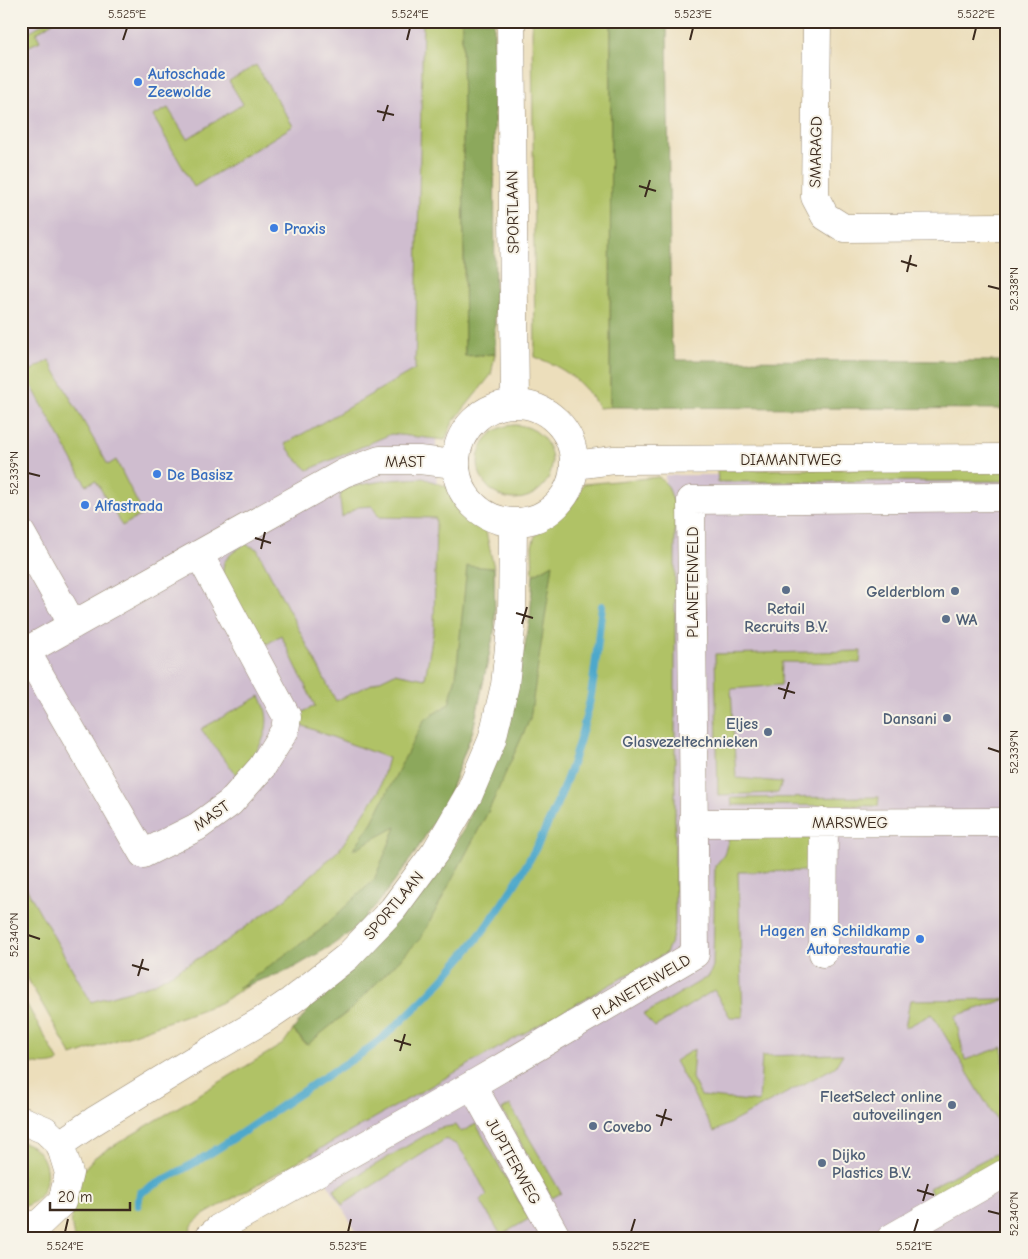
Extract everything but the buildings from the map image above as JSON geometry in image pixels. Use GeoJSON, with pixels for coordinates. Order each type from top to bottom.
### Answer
{"type":"FeatureCollection","features":[{"type":"Feature","properties":{"kind":"street","name":"SPORTLAAN"},"geometry":{"type":"LineString","coordinates":[[510,21],[515,403]]}},
{"type":"Feature","properties":{"kind":"street","name":"SMARAGD"},"geometry":{"type":"LineString","coordinates":[[817,21],[815,197],[825,216],[844,228],[1007,227]]}},
{"type":"Feature","properties":{"kind":"street"},"geometry":{"type":"LineString","coordinates":[[515,403],[539,407],[558,421],[571,441],[575,465],[570,488],[556,507],[536,519],[513,523],[484,514],[463,493],[455,464],[462,433],[484,410],[515,403]]}},
{"type":"Feature","properties":{"kind":"street","name":"DIAMANTWEG"},"geometry":{"type":"LineString","coordinates":[[575,465],[614,460],[1007,458]]}},
{"type":"Feature","properties":{"kind":"street","name":"PLANETENVELD"},"geometry":{"type":"LineString","coordinates":[[214,1233],[695,954],[691,459]]}},
{"type":"Feature","properties":{"kind":"street","name":"MAST"},"geometry":{"type":"LineString","coordinates":[[199,554],[287,717],[284,730],[262,767],[230,803],[197,827],[143,854],[24,653],[199,554],[344,473],[380,460],[419,460],[455,464]]}},
{"type":"Feature","properties":{"kind":"street"},"geometry":{"type":"LineString","coordinates":[[692,500],[1007,497]]}},
{"type":"Feature","properties":{"kind":"street","name":"SPORTLAAN"},"geometry":{"type":"LineString","coordinates":[[60,1144],[94,1121],[292,1001],[347,957],[393,909],[436,851],[469,794],[492,740],[505,685],[512,619],[513,523]]}},
{"type":"Feature","properties":{"kind":"street"},"geometry":{"type":"LineString","coordinates":[[21,533],[74,625]]}},
{"type":"Feature","properties":{"kind":"street"},"geometry":{"type":"LineString","coordinates":[[823,953],[824,822]]}},
{"type":"Feature","properties":{"kind":"street","name":"MARSWEG"},"geometry":{"type":"LineString","coordinates":[[693,823],[1007,822]]}},
{"type":"Feature","properties":{"kind":"street","name":"JUPITERWEG"},"geometry":{"type":"LineString","coordinates":[[472,1085],[557,1238]]}},
{"type":"Feature","properties":{"kind":"street"},"geometry":{"type":"LineString","coordinates":[[21,1121],[45,1130],[60,1144],[69,1173],[62,1202],[37,1230]]}},
{"type":"Feature","properties":{"kind":"street"},"geometry":{"type":"LineString","coordinates":[[891,1238],[1007,1172]]}},
{"type":"Feature","properties":{"kind":"shaded area"},"geometry":{"type":"Polygon","coordinates":[[[21,21],[436,21],[435,377],[437,495],[481,584],[352,883],[83,1035],[21,925],[21,21]]]}},
{"type":"Feature","properties":{"kind":"shaded area"},"geometry":{"type":"Polygon","coordinates":[[[665,475],[1007,475],[1007,1238],[360,1238],[300,1137],[669,935],[665,475]]]}},
{"type":"Feature","properties":{"kind":"green space"},"geometry":{"type":"Polygon","coordinates":[[[48,21],[54,21],[36,33],[40,41],[21,50],[21,36],[48,21]]]}},
{"type":"Feature","properties":{"kind":"green space"},"geometry":{"type":"Polygon","coordinates":[[[423,21],[462,21],[465,356],[495,354],[491,375],[453,422],[445,440],[391,434],[308,470],[294,457],[285,444],[415,369],[423,21]]]}},
{"type":"Feature","properties":{"kind":"green space"},"geometry":{"type":"Polygon","coordinates":[[[462,21],[494,21],[495,354],[465,356],[462,21]]]}},
{"type":"Feature","properties":{"kind":"green space"},"geometry":{"type":"Polygon","coordinates":[[[532,21],[611,21],[610,407],[599,408],[587,390],[572,376],[535,357],[532,21]]]}},
{"type":"Feature","properties":{"kind":"green space"},"geometry":{"type":"Polygon","coordinates":[[[611,21],[667,21],[671,340],[677,360],[1007,361],[1007,409],[610,407],[611,21]]]}},
{"type":"Feature","properties":{"kind":"green space"},"geometry":{"type":"Polygon","coordinates":[[[256,65],[293,126],[194,187],[153,116],[168,108],[187,139],[243,104],[229,81],[256,65]]]}},
{"type":"Feature","properties":{"kind":"green space"},"geometry":{"type":"Polygon","coordinates":[[[49,360],[108,465],[116,460],[143,514],[122,526],[96,481],[86,485],[25,374],[49,360]]]}},
{"type":"Feature","properties":{"kind":"green space"},"geometry":{"type":"Polygon","coordinates":[[[515,425],[536,431],[546,441],[552,462],[546,483],[536,493],[515,499],[494,493],[484,483],[478,462],[484,441],[494,431],[515,425]]]}},
{"type":"Feature","properties":{"kind":"green space"},"geometry":{"type":"Polygon","coordinates":[[[1007,468],[1007,481],[718,482],[717,470],[1007,468]]]}},
{"type":"Feature","properties":{"kind":"green space"},"geometry":{"type":"Polygon","coordinates":[[[659,477],[668,486],[675,506],[675,924],[672,939],[666,953],[205,1214],[193,1224],[190,1238],[74,1238],[71,1221],[74,1199],[83,1170],[95,1157],[283,1044],[293,1030],[306,1045],[488,812],[552,565],[533,575],[532,546],[535,536],[569,504],[584,484],[659,477]]]}},
{"type":"Feature","properties":{"kind":"green space"},"geometry":{"type":"Polygon","coordinates":[[[423,478],[448,487],[464,512],[486,532],[494,568],[495,627],[473,730],[447,799],[415,853],[392,883],[309,947],[220,1003],[72,1056],[21,967],[21,879],[91,1002],[153,984],[218,947],[285,899],[339,850],[379,791],[388,758],[298,724],[299,714],[315,706],[281,635],[261,648],[222,576],[224,562],[232,553],[245,544],[257,549],[336,701],[395,673],[425,679],[434,628],[436,518],[379,517],[372,506],[358,507],[342,517],[340,499],[342,489],[390,480],[423,478]]]}},
{"type":"Feature","properties":{"kind":"green space"},"geometry":{"type":"Polygon","coordinates":[[[553,564],[530,719],[488,812],[421,938],[350,1010],[307,1045],[293,1030],[312,1005],[339,982],[426,889],[464,829],[516,694],[530,618],[533,575],[553,564]]]}},
{"type":"Feature","properties":{"kind":"green space"},"geometry":{"type":"Polygon","coordinates":[[[467,566],[494,568],[495,627],[473,730],[447,799],[415,853],[379,902],[352,931],[331,946],[290,970],[238,988],[319,931],[374,880],[396,827],[353,850],[372,822],[424,720],[449,704],[456,676],[467,566]]]}},
{"type":"Feature","properties":{"kind":"green space"},"geometry":{"type":"Polygon","coordinates":[[[861,651],[860,663],[782,662],[781,685],[731,689],[736,778],[782,782],[778,793],[718,795],[715,654],[861,651]]]}},
{"type":"Feature","properties":{"kind":"green space"},"geometry":{"type":"Polygon","coordinates":[[[260,696],[267,719],[266,729],[258,748],[238,777],[201,729],[260,696]]]}},
{"type":"Feature","properties":{"kind":"green space"},"geometry":{"type":"Polygon","coordinates":[[[879,797],[878,806],[732,805],[731,798],[879,797]]]}},
{"type":"Feature","properties":{"kind":"green space"},"geometry":{"type":"Polygon","coordinates":[[[729,838],[811,838],[808,871],[738,872],[743,1017],[730,1017],[714,990],[655,1027],[643,1015],[709,976],[713,966],[715,866],[724,855],[729,838]]]}},
{"type":"Feature","properties":{"kind":"green space"},"geometry":{"type":"Polygon","coordinates":[[[21,994],[59,1062],[45,1065],[21,1061],[21,994]]]}},
{"type":"Feature","properties":{"kind":"green space"},"geometry":{"type":"Polygon","coordinates":[[[1007,999],[955,1016],[965,1060],[1003,1047],[1006,1136],[932,1014],[905,1028],[910,1000],[1007,999]]]}},
{"type":"Feature","properties":{"kind":"green space"},"geometry":{"type":"Polygon","coordinates":[[[694,1049],[692,1078],[701,1096],[759,1102],[762,1056],[843,1054],[835,1067],[714,1132],[675,1061],[694,1049]]]}},
{"type":"Feature","properties":{"kind":"green space"},"geometry":{"type":"Polygon","coordinates":[[[510,1105],[561,1193],[552,1198],[502,1110],[510,1105]]]}},
{"type":"Feature","properties":{"kind":"green space"},"geometry":{"type":"Polygon","coordinates":[[[476,1124],[529,1219],[501,1235],[480,1200],[487,1195],[471,1164],[457,1145],[446,1139],[342,1205],[334,1189],[436,1129],[456,1125],[461,1132],[476,1124]]]}},
{"type":"Feature","properties":{"kind":"green space"},"geometry":{"type":"Polygon","coordinates":[[[21,1142],[32,1147],[40,1154],[45,1164],[46,1175],[45,1185],[40,1195],[32,1202],[21,1207],[21,1142]]]}},
{"type":"Feature","properties":{"kind":"green space"},"geometry":{"type":"Polygon","coordinates":[[[1007,1148],[1007,1157],[933,1197],[929,1188],[1007,1148]]]}},
{"type":"Feature","properties":{"kind":"waterway"},"geometry":{"type":"LineString","coordinates":[[138,1205],[140,1193],[222,1146],[380,1040],[418,1005],[453,968],[485,928],[513,887],[538,843],[559,798],[577,750],[590,700],[602,606]]}},
{"type":"Feature","properties":{"kind":"place","name":"Autoschade Zeewolde"},"geometry":{"type":"Point","coordinates":[138,82]}},
{"type":"Feature","properties":{"kind":"place","name":"Praxis"},"geometry":{"type":"Point","coordinates":[274,228]}},
{"type":"Feature","properties":{"kind":"place","name":"De Basisz"},"geometry":{"type":"Point","coordinates":[157,474]}},
{"type":"Feature","properties":{"kind":"place","name":"Alfastrada"},"geometry":{"type":"Point","coordinates":[85,505]}},
{"type":"Feature","properties":{"kind":"place","name":"Retail Recruits B.V."},"geometry":{"type":"Point","coordinates":[786,590]}},
{"type":"Feature","properties":{"kind":"place","name":"Gelderblom"},"geometry":{"type":"Point","coordinates":[955,591]}},
{"type":"Feature","properties":{"kind":"place","name":"WA"},"geometry":{"type":"Point","coordinates":[946,619]}},
{"type":"Feature","properties":{"kind":"place","name":"Dansani"},"geometry":{"type":"Point","coordinates":[947,718]}},
{"type":"Feature","properties":{"kind":"place","name":"Eljes Glasvezeltechnieken"},"geometry":{"type":"Point","coordinates":[768,732]}},
{"type":"Feature","properties":{"kind":"place","name":"Hagen en Schildkamp Autorestauratie"},"geometry":{"type":"Point","coordinates":[920,939]}},
{"type":"Feature","properties":{"kind":"place","name":"FleetSelect online autoveilingen"},"geometry":{"type":"Point","coordinates":[952,1105]}},
{"type":"Feature","properties":{"kind":"place","name":"Covebo"},"geometry":{"type":"Point","coordinates":[593,1126]}},
{"type":"Feature","properties":{"kind":"place","name":"Dijko Plastics B.V."},"geometry":{"type":"Point","coordinates":[822,1163]}}]}
